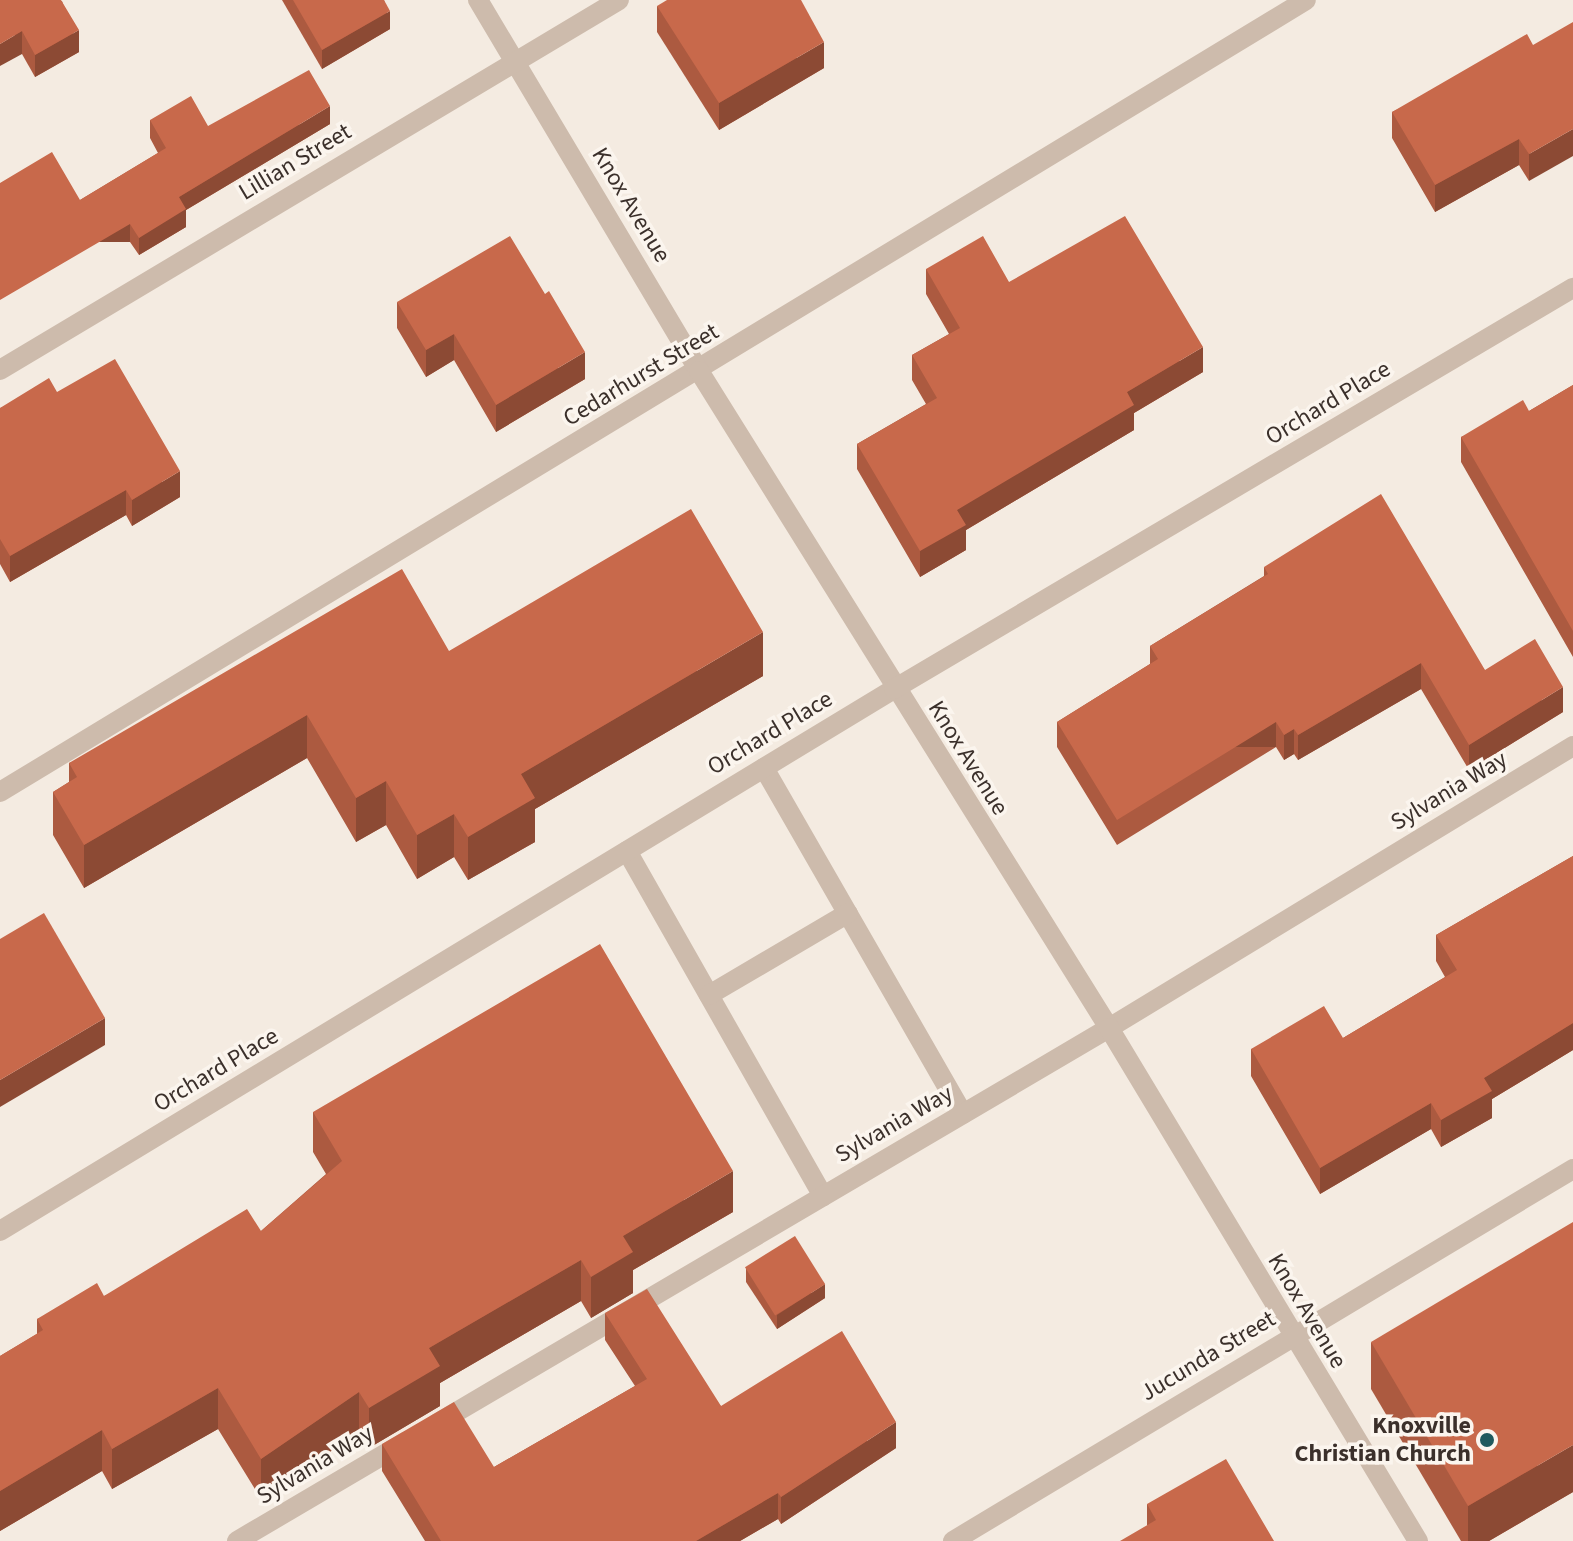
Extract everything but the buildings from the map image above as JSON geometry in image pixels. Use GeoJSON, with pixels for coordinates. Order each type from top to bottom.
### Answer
{"type":"FeatureCollection","features":[{"type":"Feature","properties":{"kind":"street","name":"Knox Avenue"},"geometry":{"type":"LineString","coordinates":[[478,0],[699,371],[894,689],[1109,1028],[1291,1336],[1418,1541]]}},
{"type":"Feature","properties":{"kind":"street","name":"Lillian Street"},"geometry":{"type":"LineString","coordinates":[[0,370],[619,0]]}},
{"type":"Feature","properties":{"kind":"street","name":"Cedarhurst Street"},"geometry":{"type":"LineString","coordinates":[[0,792],[699,371],[1306,0]]}},
{"type":"Feature","properties":{"kind":"street","name":"Orchard Place"},"geometry":{"type":"LineString","coordinates":[[0,1231],[894,689],[1573,288]]}},
{"type":"Feature","properties":{"kind":"street","name":"Sylvania Way"},"geometry":{"type":"LineString","coordinates":[[237,1541],[1109,1028],[1573,746]]}},
{"type":"Feature","properties":{"kind":"street"},"geometry":{"type":"LineString","coordinates":[[764,768],[963,1114]]}},
{"type":"Feature","properties":{"kind":"street"},"geometry":{"type":"LineString","coordinates":[[627,851],[823,1196]]}},
{"type":"Feature","properties":{"kind":"street"},"geometry":{"type":"LineString","coordinates":[[709,995],[848,913]]}},
{"type":"Feature","properties":{"kind":"street","name":"Jucunda Street"},"geometry":{"type":"LineString","coordinates":[[953,1541],[1573,1169]]}},
{"type":"Feature","properties":{"kind":"place","name":"Knoxville Christian Church"},"geometry":{"type":"Point","coordinates":[1487,1440]}}]}
